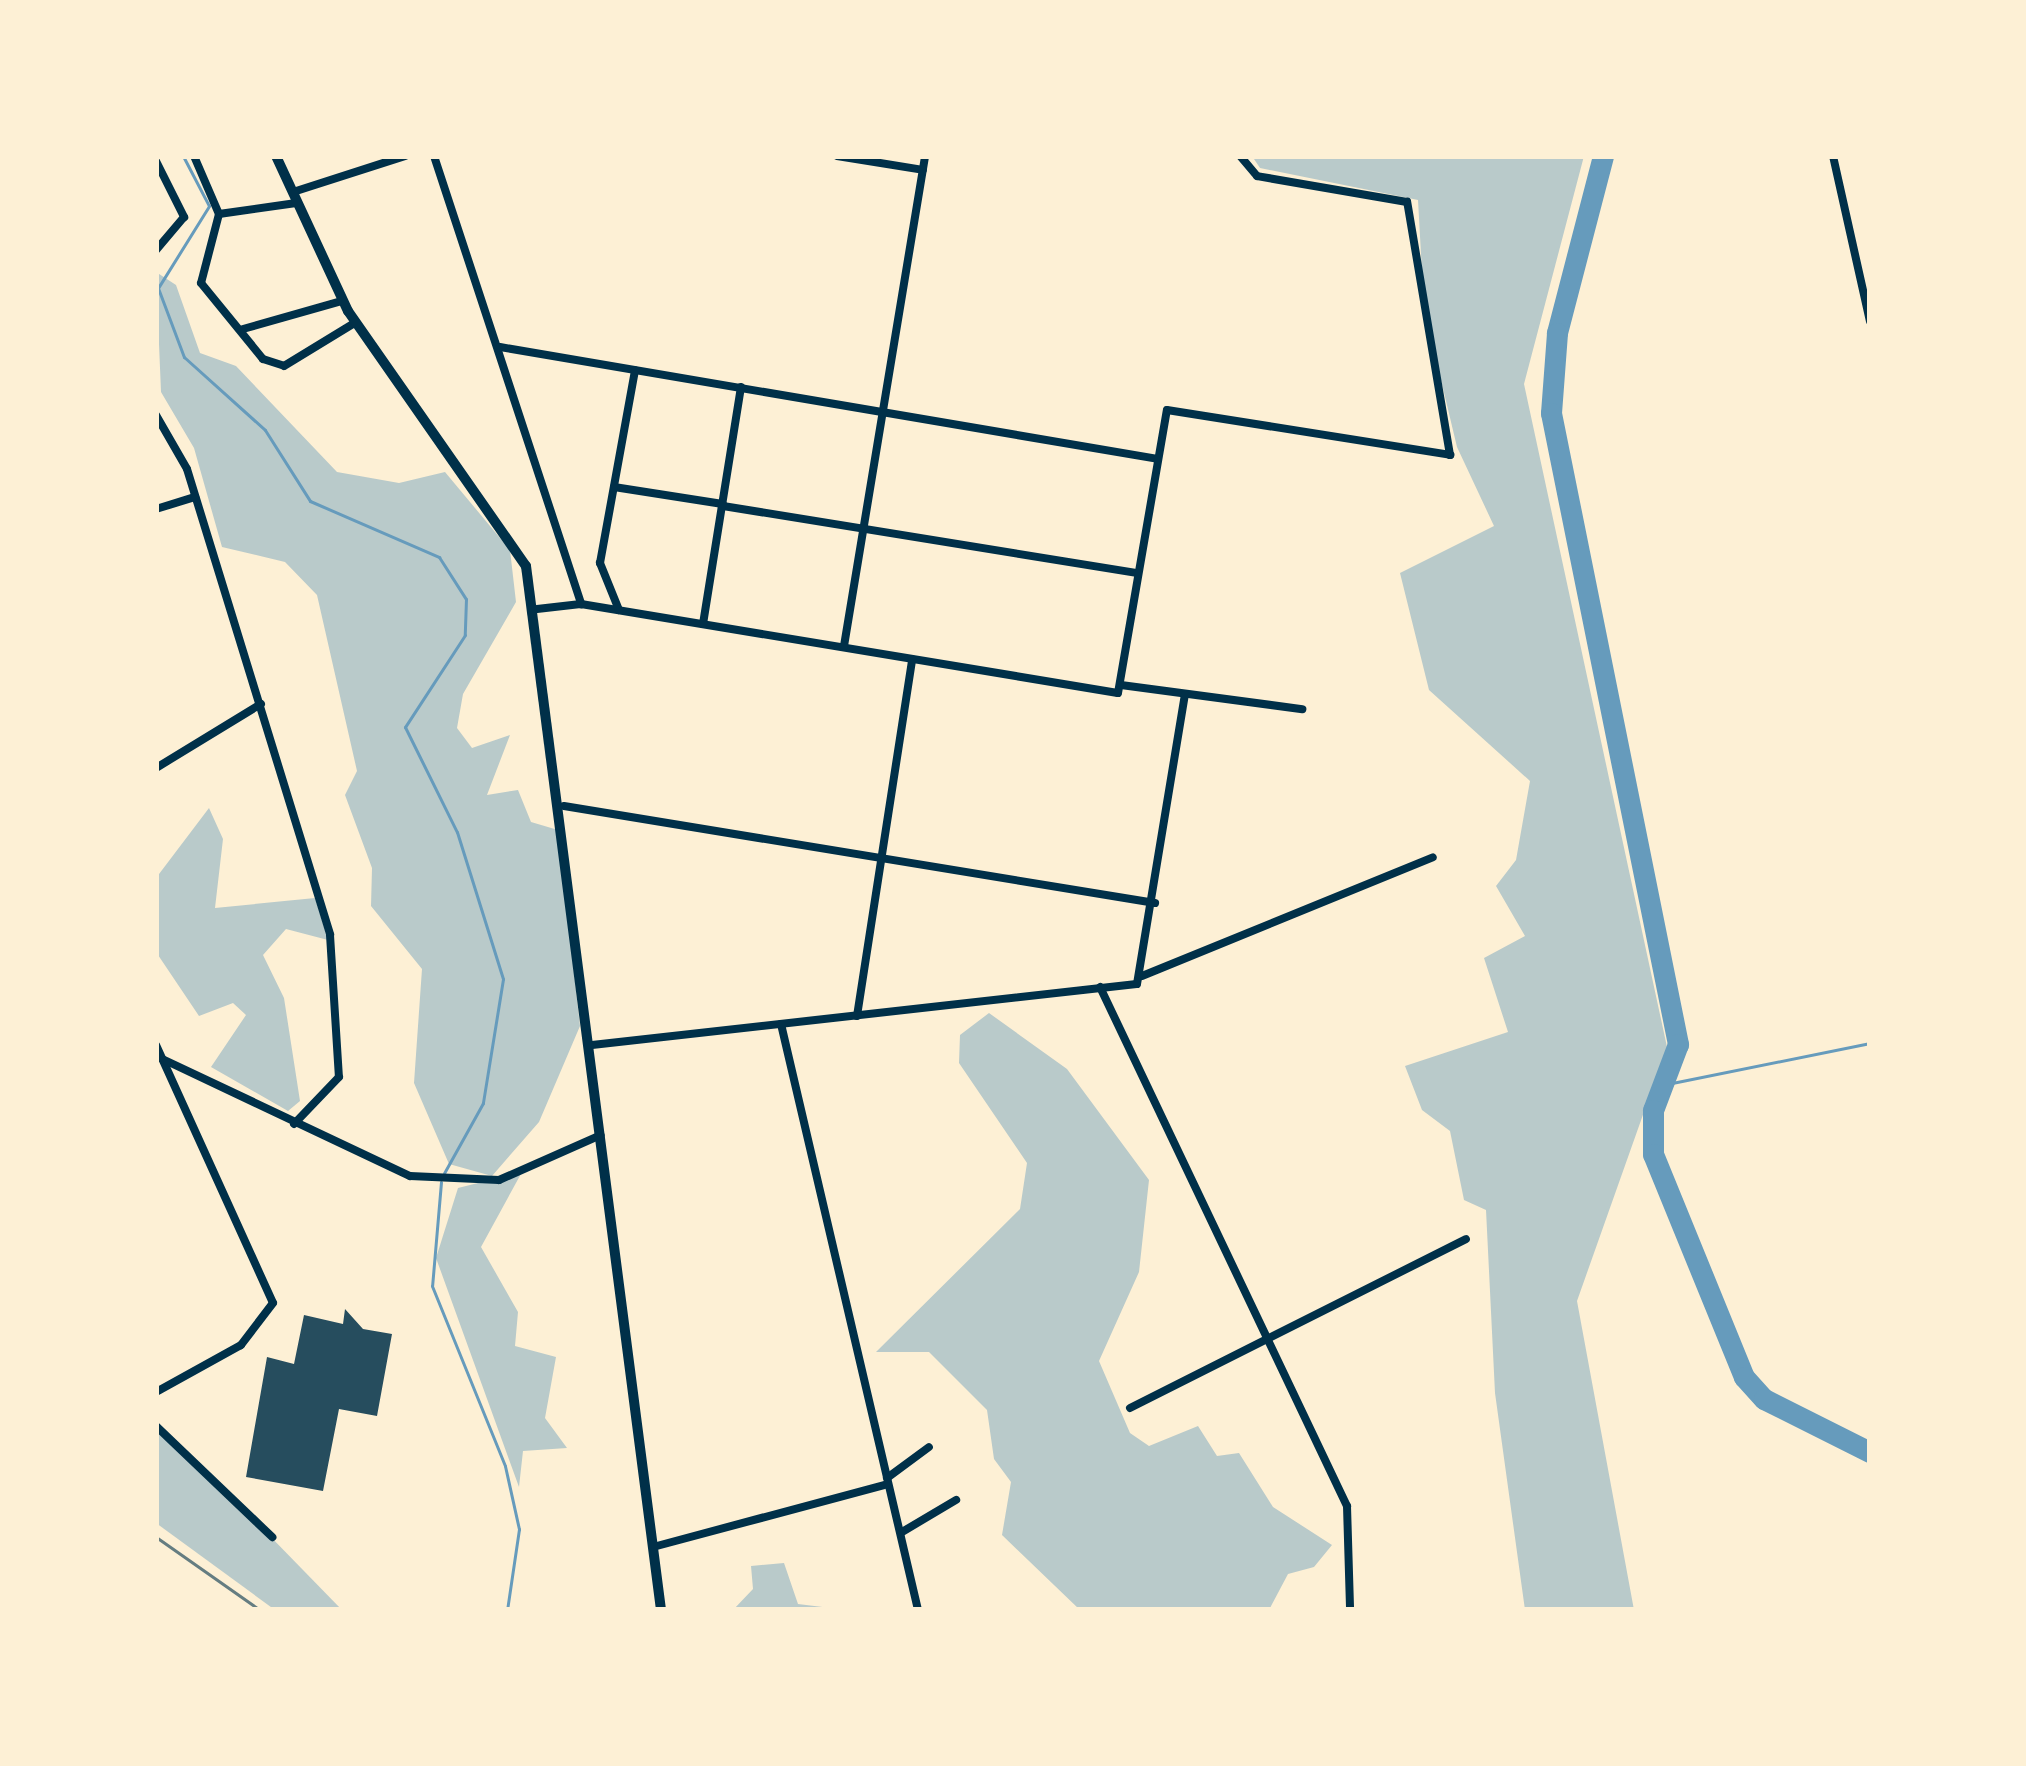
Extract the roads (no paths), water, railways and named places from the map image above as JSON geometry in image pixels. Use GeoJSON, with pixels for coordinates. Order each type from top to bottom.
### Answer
{"type":"FeatureCollection","features":[{"type":"Feature","properties":{"kind":"main road"},"geometry":{"type":"LineString","coordinates":[[276,156],[342,301],[517,542],[537,609],[661,1610]]}},
{"type":"Feature","properties":{"kind":"street"},"geometry":{"type":"LineString","coordinates":[[194,156],[219,214],[201,283],[274,367],[356,322]]}},
{"type":"Feature","properties":{"kind":"street"},"geometry":{"type":"LineString","coordinates":[[219,214],[293,198],[405,156]]}},
{"type":"Feature","properties":{"kind":"street"},"geometry":{"type":"LineString","coordinates":[[434,156],[581,604]]}},
{"type":"Feature","properties":{"kind":"street"},"geometry":{"type":"LineString","coordinates":[[838,156],[923,170]]}},
{"type":"Feature","properties":{"kind":"street"},"geometry":{"type":"LineString","coordinates":[[844,646],[925,156]]}},
{"type":"Feature","properties":{"kind":"street"},"geometry":{"type":"LineString","coordinates":[[1120,685],[1167,410],[1450,455],[1407,202],[1257,176],[1240,156]]}},
{"type":"Feature","properties":{"kind":"street"},"geometry":{"type":"LineString","coordinates":[[1833,156],[1870,321]]}},
{"type":"Feature","properties":{"kind":"street"},"geometry":{"type":"LineString","coordinates":[[156,161],[184,217],[156,250]]}},
{"type":"Feature","properties":{"kind":"street"},"geometry":{"type":"LineString","coordinates":[[243,329],[342,301]]}},
{"type":"Feature","properties":{"kind":"street"},"geometry":{"type":"LineString","coordinates":[[500,347],[1158,459]]}},
{"type":"Feature","properties":{"kind":"street"},"geometry":{"type":"LineString","coordinates":[[619,610],[600,563],[635,370]]}},
{"type":"Feature","properties":{"kind":"street"},"geometry":{"type":"LineString","coordinates":[[703,624],[741,387]]}},
{"type":"Feature","properties":{"kind":"street"},"geometry":{"type":"LineString","coordinates":[[156,415],[195,497],[323,901],[337,986],[339,1077],[294,1124]]}},
{"type":"Feature","properties":{"kind":"street"},"geometry":{"type":"LineString","coordinates":[[614,488],[1138,573]]}},
{"type":"Feature","properties":{"kind":"street"},"geometry":{"type":"LineString","coordinates":[[156,509],[195,497]]}},
{"type":"Feature","properties":{"kind":"street"},"geometry":{"type":"LineString","coordinates":[[537,609],[581,604],[912,659],[1301,709]]}},
{"type":"Feature","properties":{"kind":"street"},"geometry":{"type":"LineString","coordinates":[[857,1016],[912,659]]}},
{"type":"Feature","properties":{"kind":"street"},"geometry":{"type":"LineString","coordinates":[[1142,976],[1185,694]]}},
{"type":"Feature","properties":{"kind":"street"},"geometry":{"type":"LineString","coordinates":[[156,768],[261,704]]}},
{"type":"Feature","properties":{"kind":"street"},"geometry":{"type":"LineString","coordinates":[[564,806],[1155,903]]}},
{"type":"Feature","properties":{"kind":"street"},"geometry":{"type":"LineString","coordinates":[[592,1045],[1100,987],[1142,976],[1433,857]]}},
{"type":"Feature","properties":{"kind":"street"},"geometry":{"type":"LineString","coordinates":[[1100,987],[1347,1507],[1350,1610]]}},
{"type":"Feature","properties":{"kind":"street"},"geometry":{"type":"LineString","coordinates":[[781,1024],[918,1610]]}},
{"type":"Feature","properties":{"kind":"street"},"geometry":{"type":"LineString","coordinates":[[156,1045],[170,1062],[273,1303],[241,1345],[156,1392]]}},
{"type":"Feature","properties":{"kind":"street"},"geometry":{"type":"LineString","coordinates":[[156,1056],[294,1124],[428,1178],[499,1180],[603,1134]]}},
{"type":"Feature","properties":{"kind":"street"},"geometry":{"type":"LineString","coordinates":[[1130,1408],[1466,1239]]}},
{"type":"Feature","properties":{"kind":"street"},"geometry":{"type":"LineString","coordinates":[[156,1426],[272,1537]]}},
{"type":"Feature","properties":{"kind":"street"},"geometry":{"type":"LineString","coordinates":[[651,1547],[888,1481],[929,1447]]}},
{"type":"Feature","properties":{"kind":"street"},"geometry":{"type":"LineString","coordinates":[[902,1532],[956,1500]]}},
{"type":"Feature","properties":{"kind":"waterway"},"geometry":{"type":"LineString","coordinates":[[183,156],[209,206],[158,288],[184,357],[265,430],[310,501],[439,557],[466,599],[465,635],[405,727],[457,832],[503,979],[483,1103],[444,1173]]}},
{"type":"Feature","properties":{"kind":"waterway"},"geometry":{"type":"LineString","coordinates":[[1603,156],[1557,333],[1551,413],[1678,1044],[1653,1110],[1653,1154],[1744,1377],[1764,1399],[1870,1452]]}},
{"type":"Feature","properties":{"kind":"waterway"},"geometry":{"type":"LineString","coordinates":[[1672,1083],[1870,1043]]}},
{"type":"Feature","properties":{"kind":"waterway"},"geometry":{"type":"LineString","coordinates":[[441,1182],[432,1286],[505,1466],[519,1529],[507,1610]]}},
{"type":"Feature","properties":{"kind":"railway"},"geometry":{"type":"LineString","coordinates":[[156,1537],[260,1610]]}}]}
